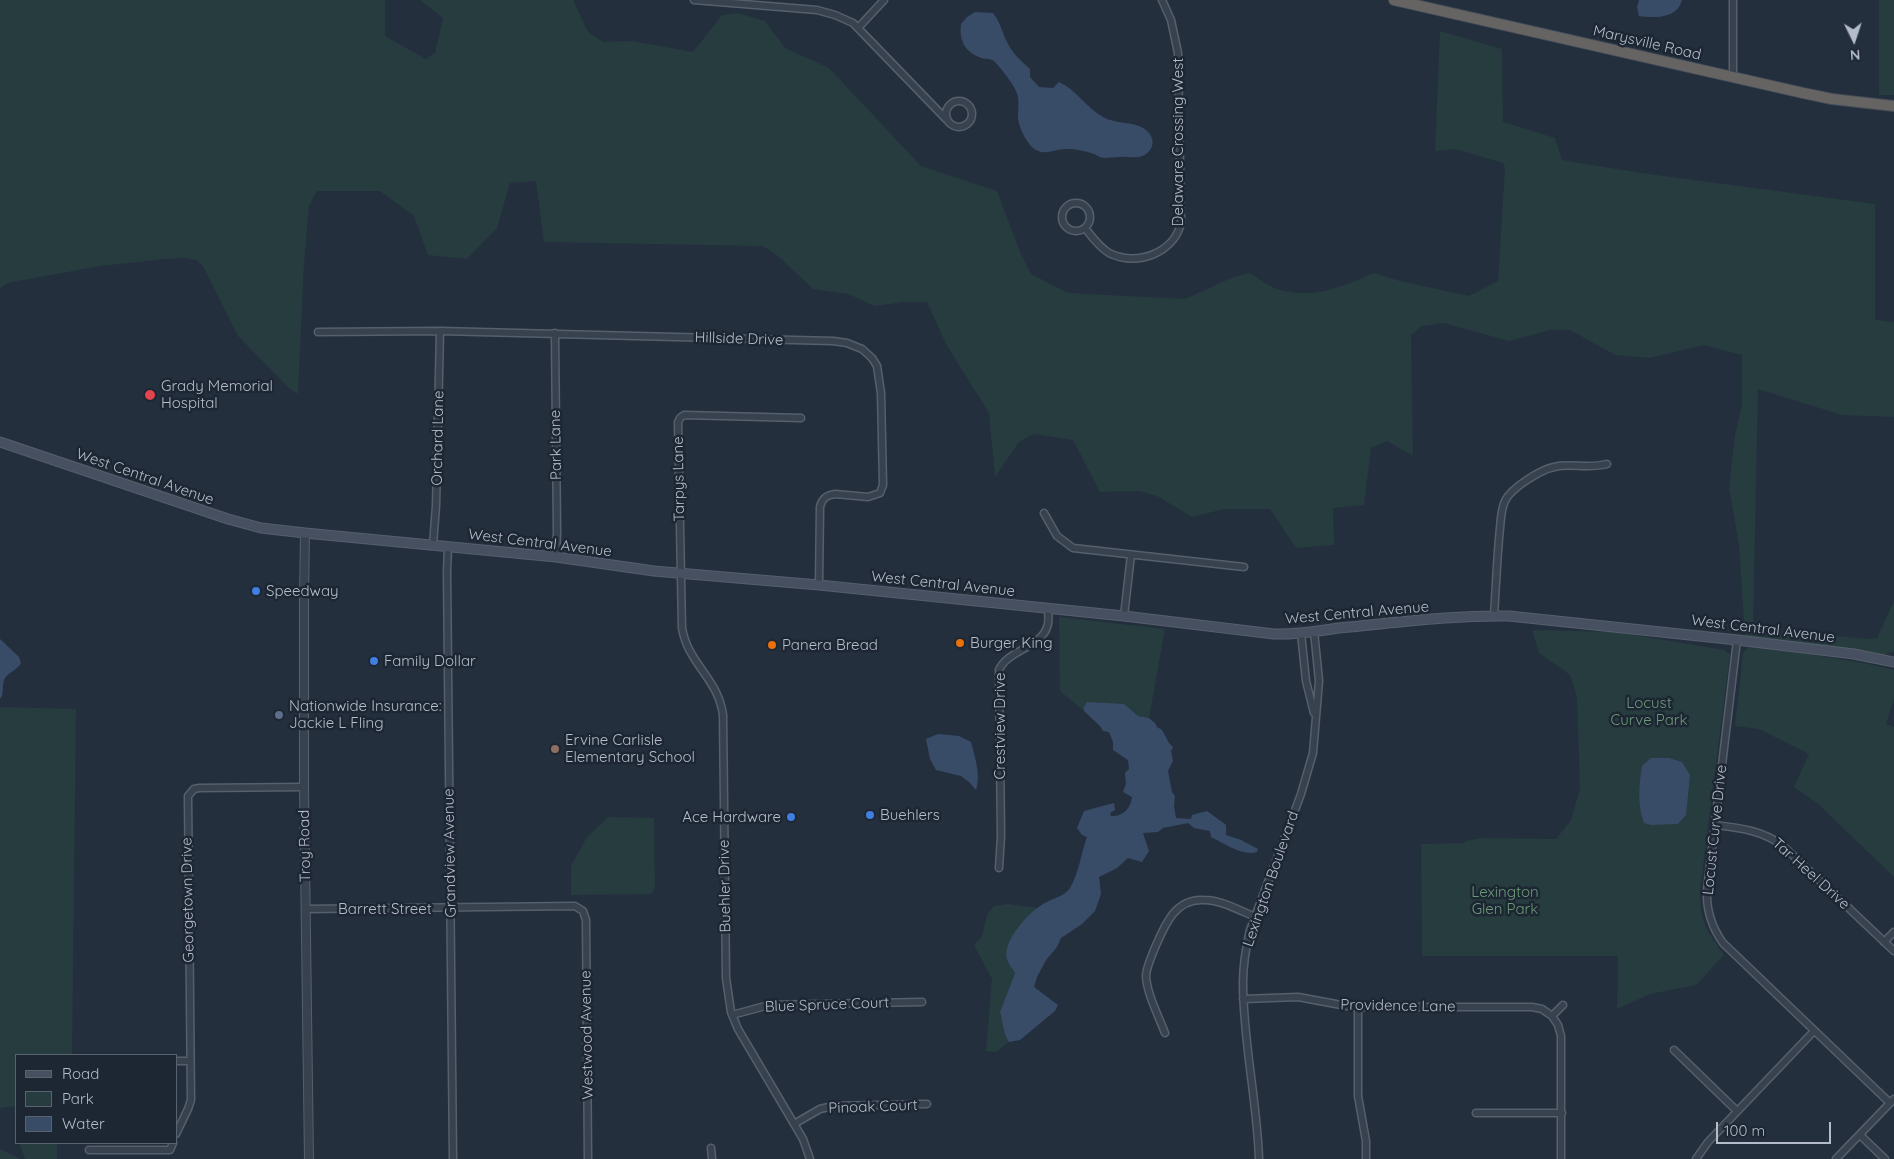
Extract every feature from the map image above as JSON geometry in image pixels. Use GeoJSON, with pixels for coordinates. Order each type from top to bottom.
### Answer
{"type":"FeatureCollection","features":[{"type":"Feature","properties":{"kind":"highway","name":"Marysville Road"},"geometry":{"type":"LineString","coordinates":[[1394,0],[1832,99],[1894,106]]}},
{"type":"Feature","properties":{"kind":"main road","name":"West Central Avenue"},"geometry":{"type":"LineString","coordinates":[[0,442],[228,520],[262,528],[305,533],[556,557],[606,565],[681,573],[819,584],[1124,616],[1274,634],[1494,616],[1541,618],[1854,654],[1894,662]]}},
{"type":"Feature","properties":{"kind":"street"},"geometry":{"type":"LineString","coordinates":[[694,0],[817,10],[853,23],[953,127],[963,127],[971,120],[972,110],[965,102],[954,102],[947,108],[946,119]]}},
{"type":"Feature","properties":{"kind":"street"},"geometry":{"type":"LineString","coordinates":[[858,28],[884,0]]}},
{"type":"Feature","properties":{"kind":"street","name":"Delaware Crossing West"},"geometry":{"type":"LineString","coordinates":[[1085,228],[1098,244],[1109,253],[1130,258],[1157,253],[1173,242],[1178,233],[1181,223],[1178,53],[1171,20],[1162,0]]}},
{"type":"Feature","properties":{"kind":"street"},"geometry":{"type":"LineString","coordinates":[[1733,0],[1733,78]]}},
{"type":"Feature","properties":{"kind":"street"},"geometry":{"type":"LineString","coordinates":[[1078,203],[1088,208],[1091,219],[1085,228],[1075,231],[1065,225],[1062,215],[1068,205],[1078,203]]}},
{"type":"Feature","properties":{"kind":"street","name":"Hillside Drive"},"geometry":{"type":"LineString","coordinates":[[318,332],[440,331],[833,341],[847,343],[867,353],[877,366],[880,376],[884,484],[880,493],[871,497],[835,494],[823,499],[820,507],[819,584]]}},
{"type":"Feature","properties":{"kind":"street","name":"Orchard Lane"},"geometry":{"type":"LineString","coordinates":[[433,545],[436,506],[440,331]]}},
{"type":"Feature","properties":{"kind":"street","name":"Park Lane"},"geometry":{"type":"LineString","coordinates":[[554,333],[556,557]]}},
{"type":"Feature","properties":{"kind":"street","name":"Tarpys Lane"},"geometry":{"type":"LineString","coordinates":[[681,573],[678,422],[680,418],[684,415],[801,418]]}},
{"type":"Feature","properties":{"kind":"street"},"geometry":{"type":"LineString","coordinates":[[1494,616],[1500,526],[1502,507],[1506,499],[1518,488],[1546,469],[1563,466],[1588,468],[1608,464]]}},
{"type":"Feature","properties":{"kind":"street"},"geometry":{"type":"LineString","coordinates":[[1044,513],[1057,536],[1067,545],[1081,550],[1244,567]]}},
{"type":"Feature","properties":{"kind":"street","name":"Troy Road"},"geometry":{"type":"LineString","coordinates":[[305,533],[304,787],[309,1159]]}},
{"type":"Feature","properties":{"kind":"street","name":"Grandview Avenue"},"geometry":{"type":"LineString","coordinates":[[448,547],[453,1159]]}},
{"type":"Feature","properties":{"kind":"street"},"geometry":{"type":"LineString","coordinates":[[1124,616],[1131,555]]}},
{"type":"Feature","properties":{"kind":"street","name":"Buehler Drive"},"geometry":{"type":"LineString","coordinates":[[681,573],[684,636],[692,656],[714,686],[719,697],[723,715],[726,978],[732,1015],[746,1044],[803,1139],[810,1159]]}},
{"type":"Feature","properties":{"kind":"street","name":"Crestview Drive"},"geometry":{"type":"LineString","coordinates":[[999,868],[1001,836],[999,670],[1006,660],[1042,635],[1048,624],[1048,608]]}},
{"type":"Feature","properties":{"kind":"street","name":"Lexington Boulevard"},"geometry":{"type":"LineString","coordinates":[[1258,1159],[1244,999],[1245,952],[1250,930],[1309,770],[1314,742],[1319,681],[1314,631]]}},
{"type":"Feature","properties":{"kind":"street","name":"Lexington Boulevard"},"geometry":{"type":"LineString","coordinates":[[1301,633],[1306,681],[1315,720]]}},
{"type":"Feature","properties":{"kind":"street","name":"Locust Curve Drive"},"geometry":{"type":"LineString","coordinates":[[1737,640],[1707,900],[1711,923],[1723,943],[1890,1100]]}},
{"type":"Feature","properties":{"kind":"street","name":"Georgetown Drive"},"geometry":{"type":"LineString","coordinates":[[178,1129],[191,1100],[188,796],[194,789],[199,788],[304,787]]}},
{"type":"Feature","properties":{"kind":"street","name":"Tar Heel Drive"},"geometry":{"type":"LineString","coordinates":[[1715,825],[1760,832],[1782,844],[1894,951]]}},
{"type":"Feature","properties":{"kind":"street"},"geometry":{"type":"LineString","coordinates":[[1165,1033],[1149,989],[1146,975],[1160,936],[1173,912],[1189,902],[1203,899],[1255,916]]}},
{"type":"Feature","properties":{"kind":"street","name":"Barrett Street"},"geometry":{"type":"LineString","coordinates":[[306,910],[575,906],[583,911]]}},
{"type":"Feature","properties":{"kind":"street","name":"Westwood Avenue"},"geometry":{"type":"LineString","coordinates":[[583,911],[586,920],[588,1159]]}},
{"type":"Feature","properties":{"kind":"street"},"geometry":{"type":"LineString","coordinates":[[1884,942],[1894,932]]}},
{"type":"Feature","properties":{"kind":"street","name":"Providence Lane"},"geometry":{"type":"LineString","coordinates":[[1244,999],[1292,997],[1340,1006],[1358,1007],[1532,1007],[1552,1016]]}},
{"type":"Feature","properties":{"kind":"street","name":"Blue Spruce Court"},"geometry":{"type":"LineString","coordinates":[[732,1015],[769,1005],[922,1002]]}},
{"type":"Feature","properties":{"kind":"street"},"geometry":{"type":"LineString","coordinates":[[1561,1159],[1561,1036],[1558,1024],[1552,1016],[1563,1005]]}},
{"type":"Feature","properties":{"kind":"street"},"geometry":{"type":"LineString","coordinates":[[1358,1007],[1358,1096],[1366,1142],[1366,1159]]}},
{"type":"Feature","properties":{"kind":"street"},"geometry":{"type":"LineString","coordinates":[[1696,1159],[1708,1142],[1814,1030]]}},
{"type":"Feature","properties":{"kind":"street"},"geometry":{"type":"LineString","coordinates":[[1674,1050],[1737,1111]]}},
{"type":"Feature","properties":{"kind":"street"},"geometry":{"type":"LineString","coordinates":[[178,1061],[190,1061]]}},
{"type":"Feature","properties":{"kind":"street"},"geometry":{"type":"LineString","coordinates":[[1836,1159],[1860,1135],[1890,1100]]}},
{"type":"Feature","properties":{"kind":"street","name":"Pinoak Court"},"geometry":{"type":"LineString","coordinates":[[794,1124],[826,1107],[927,1104]]}},
{"type":"Feature","properties":{"kind":"street"},"geometry":{"type":"LineString","coordinates":[[1476,1113],[1562,1113]]}},
{"type":"Feature","properties":{"kind":"street"},"geometry":{"type":"LineString","coordinates":[[1860,1135],[1885,1159]]}},
{"type":"Feature","properties":{"kind":"street"},"geometry":{"type":"LineString","coordinates":[[89,1150],[170,1150],[173,1144]]}},
{"type":"Feature","properties":{"kind":"street"},"geometry":{"type":"LineString","coordinates":[[711,1148],[712,1159]]}},
{"type":"Feature","properties":{"kind":"green space"},"geometry":{"type":"Polygon","coordinates":[[[0,0],[385,0],[385,36],[426,59],[435,53],[443,18],[420,0],[573,0],[588,32],[603,42],[632,41],[693,52],[722,15],[737,13],[765,21],[785,48],[829,68],[921,166],[997,191],[1020,252],[1031,274],[1068,293],[1185,299],[1231,278],[1249,273],[1276,289],[1306,293],[1339,287],[1374,273],[1400,281],[1469,296],[1498,281],[1505,168],[1503,163],[1455,149],[1435,151],[1440,31],[1502,49],[1503,122],[1555,138],[1562,160],[1641,173],[1875,204],[1875,320],[1894,322],[1894,417],[1842,415],[1758,389],[1753,623],[1772,630],[1868,639],[1877,638],[1894,601],[1894,651],[1885,655],[1745,636],[1739,545],[1729,487],[1735,435],[1742,405],[1742,355],[1704,345],[1649,358],[1615,355],[1570,330],[1550,330],[1509,341],[1444,323],[1422,326],[1411,335],[1413,456],[1387,441],[1371,448],[1364,505],[1333,508],[1334,545],[1296,548],[1270,509],[1224,509],[1192,517],[1159,497],[1140,491],[1100,492],[1073,440],[1033,434],[1019,442],[995,477],[989,413],[946,344],[927,302],[904,302],[875,306],[848,294],[813,289],[778,256],[763,246],[544,242],[536,181],[510,183],[497,228],[467,259],[428,255],[414,216],[380,191],[317,191],[309,206],[304,263],[298,394],[289,388],[238,336],[203,266],[196,260],[186,258],[165,259],[101,266],[12,282],[0,289],[0,0]]]}},
{"type":"Feature","properties":{"kind":"green space"},"geometry":{"type":"Polygon","coordinates":[[[1879,0],[1894,0],[1894,95],[1879,95],[1879,0]]]}},
{"type":"Feature","properties":{"kind":"green space"},"geometry":{"type":"Polygon","coordinates":[[[1059,617],[1165,629],[1149,718],[1138,716],[1129,709],[1084,707],[1084,711],[1060,691],[1059,617]]]}},
{"type":"Feature","properties":{"kind":"green space","name":"Locust Curve Park"},"geometry":{"type":"Polygon","coordinates":[[[1532,630],[1616,632],[1724,650],[1730,654],[1700,890],[1701,910],[1705,925],[1724,955],[1696,985],[1650,994],[1617,1009],[1618,956],[1422,956],[1421,844],[1465,843],[1465,841],[1483,838],[1556,839],[1571,820],[1580,789],[1577,697],[1570,675],[1539,653],[1532,630]]]}},
{"type":"Feature","properties":{"kind":"green space"},"geometry":{"type":"Polygon","coordinates":[[[1749,647],[1762,647],[1864,663],[1894,670],[1894,699],[1886,724],[1894,727],[1894,877],[1818,804],[1794,787],[1809,754],[1759,729],[1735,726],[1743,653],[1749,647]]]}},
{"type":"Feature","properties":{"kind":"green space"},"geometry":{"type":"Polygon","coordinates":[[[0,707],[76,709],[72,1054],[15,1054],[15,1106],[0,1108],[0,707]]]}},
{"type":"Feature","properties":{"kind":"green space"},"geometry":{"type":"Polygon","coordinates":[[[608,817],[654,818],[655,888],[651,894],[571,895],[571,866],[587,837],[608,817]]]}},
{"type":"Feature","properties":{"kind":"green space"},"geometry":{"type":"Polygon","coordinates":[[[1008,904],[1037,908],[1017,928],[1007,959],[1015,973],[1000,1012],[1004,1032],[1009,1042],[996,1052],[986,1051],[992,979],[974,945],[982,936],[987,915],[994,906],[1008,904]]]}},
{"type":"Feature","properties":{"kind":"green space"},"geometry":{"type":"Polygon","coordinates":[[[19,1144],[57,1144],[57,1159],[25,1159],[19,1144]]]}},
{"type":"Feature","properties":{"kind":"green space"},"geometry":{"type":"Polygon","coordinates":[[[0,1149],[20,1159],[0,1159],[0,1149]]]}},
{"type":"Feature","properties":{"kind":"water"},"geometry":{"type":"Polygon","coordinates":[[[1639,0],[1682,0],[1675,11],[1670,14],[1652,17],[1639,16],[1637,7],[1639,0]]]}},
{"type":"Feature","properties":{"kind":"water"},"geometry":{"type":"Polygon","coordinates":[[[975,12],[993,13],[1009,46],[1017,57],[1030,69],[1030,77],[1039,87],[1053,88],[1059,82],[1103,117],[1133,124],[1145,129],[1152,139],[1150,150],[1140,157],[1101,158],[1078,150],[1063,149],[1041,152],[1032,147],[1024,137],[1018,120],[1018,97],[1011,82],[997,64],[990,59],[974,54],[964,44],[961,35],[961,24],[975,12]]]}},
{"type":"Feature","properties":{"kind":"water"},"geometry":{"type":"Polygon","coordinates":[[[0,639],[19,657],[21,663],[5,678],[0,699],[0,639]]]}},
{"type":"Feature","properties":{"kind":"water"},"geometry":{"type":"Polygon","coordinates":[[[1087,702],[1124,704],[1138,716],[1149,718],[1162,730],[1173,747],[1171,751],[1173,761],[1168,771],[1172,792],[1175,796],[1176,818],[1191,819],[1192,815],[1207,811],[1226,825],[1226,835],[1258,849],[1257,852],[1252,853],[1240,851],[1211,837],[1210,831],[1194,828],[1188,823],[1163,828],[1158,832],[1143,833],[1149,851],[1142,862],[1128,858],[1117,868],[1099,877],[1101,894],[1095,911],[1082,924],[1061,938],[1037,977],[1034,987],[1058,1005],[1055,1011],[1020,1040],[1009,1042],[1004,1032],[1000,1012],[1015,973],[1008,961],[1007,951],[1013,934],[1033,911],[1062,895],[1070,888],[1076,876],[1087,837],[1082,835],[1077,828],[1084,811],[1114,803],[1115,810],[1110,813],[1111,816],[1119,815],[1126,811],[1132,797],[1123,792],[1126,784],[1125,773],[1129,769],[1128,760],[1113,750],[1113,742],[1109,732],[1103,731],[1084,711],[1087,702]]]}},
{"type":"Feature","properties":{"kind":"water"},"geometry":{"type":"Polygon","coordinates":[[[938,734],[959,736],[971,742],[978,773],[976,790],[961,776],[936,770],[930,759],[926,739],[938,734]]]}},
{"type":"Feature","properties":{"kind":"water"},"geometry":{"type":"Polygon","coordinates":[[[1651,758],[1669,758],[1682,762],[1690,775],[1686,815],[1678,824],[1651,825],[1644,823],[1639,794],[1640,780],[1642,766],[1651,758]]]}},
{"type":"Feature","properties":{"kind":"place","name":"Grady Memorial Hospital"},"geometry":{"type":"Point","coordinates":[150,395]}},
{"type":"Feature","properties":{"kind":"place","name":"Speedway"},"geometry":{"type":"Point","coordinates":[256,591]}},
{"type":"Feature","properties":{"kind":"place","name":"Burger King"},"geometry":{"type":"Point","coordinates":[960,643]}},
{"type":"Feature","properties":{"kind":"place","name":"Panera Bread"},"geometry":{"type":"Point","coordinates":[772,645]}},
{"type":"Feature","properties":{"kind":"place","name":"Family Dollar"},"geometry":{"type":"Point","coordinates":[374,661]}},
{"type":"Feature","properties":{"kind":"place","name":"Nationwide Insurance: Jackie L Fling"},"geometry":{"type":"Point","coordinates":[279,715]}},
{"type":"Feature","properties":{"kind":"place","name":"Ervine Carlisle Elementary School"},"geometry":{"type":"Point","coordinates":[555,749]}},
{"type":"Feature","properties":{"kind":"place","name":"Buehlers"},"geometry":{"type":"Point","coordinates":[870,815]}},
{"type":"Feature","properties":{"kind":"place","name":"Ace Hardware"},"geometry":{"type":"Point","coordinates":[791,817]}},
{"type":"Feature","properties":{"kind":"park label","name":"Lexington Glen Park"},"geometry":{"type":"Point","coordinates":[1505,900]}}]}
